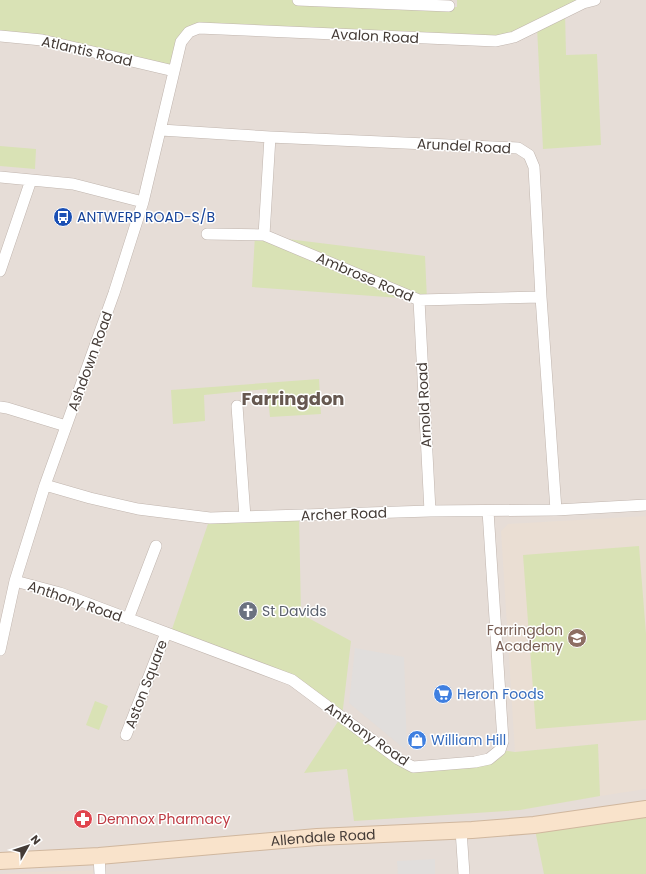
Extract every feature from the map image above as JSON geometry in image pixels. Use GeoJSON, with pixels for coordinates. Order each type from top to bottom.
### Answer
{"type":"FeatureCollection","features":[{"type":"Feature","properties":{"kind":"street"},"geometry":{"type":"LineString","coordinates":[[298,0],[448,6]]}},
{"type":"Feature","properties":{"kind":"street","name":"Avalon Road"},"geometry":{"type":"LineString","coordinates":[[174,71],[181,42],[189,32],[199,28],[496,41],[514,37],[583,3],[594,0]]}},
{"type":"Feature","properties":{"kind":"street","name":"Atlantis Road"},"geometry":{"type":"LineString","coordinates":[[0,36],[42,40],[174,71]]}},
{"type":"Feature","properties":{"kind":"street","name":"Ashdown Road"},"geometry":{"type":"LineString","coordinates":[[0,648],[15,581],[45,485],[114,293],[143,202],[174,71]]}},
{"type":"Feature","properties":{"kind":"street","name":"Arundel Road"},"geometry":{"type":"LineString","coordinates":[[161,130],[270,137],[518,148],[529,155],[534,167],[541,296],[556,510]]}},
{"type":"Feature","properties":{"kind":"street"},"geometry":{"type":"LineString","coordinates":[[264,235],[270,137]]}},
{"type":"Feature","properties":{"kind":"street"},"geometry":{"type":"LineString","coordinates":[[0,177],[73,184],[143,202]]}},
{"type":"Feature","properties":{"kind":"street"},"geometry":{"type":"LineString","coordinates":[[0,271],[31,180]]}},
{"type":"Feature","properties":{"kind":"street","name":"Ambrose Road"},"geometry":{"type":"LineString","coordinates":[[207,234],[264,235],[419,300],[541,296]]}},
{"type":"Feature","properties":{"kind":"street","name":"Arnold Road"},"geometry":{"type":"LineString","coordinates":[[419,300],[430,511]]}},
{"type":"Feature","properties":{"kind":"street"},"geometry":{"type":"LineString","coordinates":[[237,406],[245,517]]}},
{"type":"Feature","properties":{"kind":"street"},"geometry":{"type":"LineString","coordinates":[[0,407],[66,426]]}},
{"type":"Feature","properties":{"kind":"street","name":"Archer Road"},"geometry":{"type":"LineString","coordinates":[[45,485],[90,498],[138,509],[210,518],[430,511],[556,510],[646,505]]}},
{"type":"Feature","properties":{"kind":"street","name":"Anthony Road"},"geometry":{"type":"LineString","coordinates":[[15,581],[60,593],[292,680],[398,759],[413,767],[475,762],[489,759],[500,750],[503,741],[488,511]]}},
{"type":"Feature","properties":{"kind":"street"},"geometry":{"type":"LineString","coordinates":[[128,619],[156,546]]}},
{"type":"Feature","properties":{"kind":"street","name":"Aston Square"},"geometry":{"type":"LineString","coordinates":[[126,736],[166,633]]}},
{"type":"Feature","properties":{"kind":"street","name":"Allendale Road"},"geometry":{"type":"LineString","coordinates":[[0,861],[99,856],[317,837],[534,825],[620,814],[646,809]]}},
{"type":"Feature","properties":{"kind":"street"},"geometry":{"type":"LineString","coordinates":[[461,830],[464,874]]}},
{"type":"Feature","properties":{"kind":"street"},"geometry":{"type":"LineString","coordinates":[[99,856],[100,874]]}},
{"type":"Feature","properties":{"kind":"shaded area"},"geometry":{"type":"Polygon","coordinates":[[[0,0],[646,0],[646,874],[0,874],[0,0]]]}},
{"type":"Feature","properties":{"kind":"shaded area","name":"Farringdon Academy"},"geometry":{"type":"Polygon","coordinates":[[[646,516],[646,789],[600,796],[598,744],[515,752],[501,531],[508,524],[646,516]]]}},
{"type":"Feature","properties":{"kind":"shaded area"},"geometry":{"type":"Polygon","coordinates":[[[355,648],[404,657],[407,751],[349,703],[355,648]]]}},
{"type":"Feature","properties":{"kind":"shaded area"},"geometry":{"type":"Polygon","coordinates":[[[435,859],[435,874],[398,874],[397,861],[435,859]]]}},
{"type":"Feature","properties":{"kind":"shaded area"},"geometry":{"type":"Polygon","coordinates":[[[93,870],[93,874],[0,874],[10,873],[93,870]]]}},
{"type":"Feature","properties":{"kind":"green space"},"geometry":{"type":"Polygon","coordinates":[[[0,0],[299,0],[457,7],[457,0],[594,0],[565,12],[566,55],[597,54],[601,145],[543,149],[537,27],[514,37],[189,32],[174,71],[0,36],[0,0]]]}},
{"type":"Feature","properties":{"kind":"green space"},"geometry":{"type":"Polygon","coordinates":[[[0,146],[36,149],[35,169],[0,166],[0,146]]]}},
{"type":"Feature","properties":{"kind":"green space"},"geometry":{"type":"Polygon","coordinates":[[[255,235],[425,256],[427,300],[252,287],[255,235]]]}},
{"type":"Feature","properties":{"kind":"green space"},"geometry":{"type":"Polygon","coordinates":[[[319,379],[321,414],[270,417],[267,389],[204,395],[205,421],[173,424],[171,390],[319,379]]]}},
{"type":"Feature","properties":{"kind":"green space"},"geometry":{"type":"Polygon","coordinates":[[[299,515],[301,614],[351,641],[342,717],[413,767],[475,762],[500,750],[515,752],[598,744],[600,796],[520,810],[354,821],[347,769],[304,773],[341,717],[292,680],[170,635],[210,518],[299,515]]]}},
{"type":"Feature","properties":{"kind":"green space"},"geometry":{"type":"Polygon","coordinates":[[[639,546],[646,634],[646,720],[536,729],[523,555],[639,546]]]}},
{"type":"Feature","properties":{"kind":"green space"},"geometry":{"type":"Polygon","coordinates":[[[95,701],[108,706],[99,730],[86,725],[95,701]]]}},
{"type":"Feature","properties":{"kind":"green space"},"geometry":{"type":"Polygon","coordinates":[[[646,809],[646,874],[544,874],[534,825],[646,809]]]}},
{"type":"Feature","properties":{"kind":"place","name":"ANTWERP ROAD-S/B"},"geometry":{"type":"Point","coordinates":[63,217]}},
{"type":"Feature","properties":{"kind":"place","name":"St Davids"},"geometry":{"type":"Point","coordinates":[248,611]}},
{"type":"Feature","properties":{"kind":"place","name":"Farringdon Academy"},"geometry":{"type":"Point","coordinates":[577,638]}},
{"type":"Feature","properties":{"kind":"place","name":"Heron Foods"},"geometry":{"type":"Point","coordinates":[443,694]}},
{"type":"Feature","properties":{"kind":"place","name":"William Hill"},"geometry":{"type":"Point","coordinates":[417,740]}},
{"type":"Feature","properties":{"kind":"place","name":"Demnox Pharmacy"},"geometry":{"type":"Point","coordinates":[83,819]}},
{"type":"Feature","properties":{"kind":"district","name":"Farringdon"},"geometry":{"type":"Point","coordinates":[293,398]}}]}
